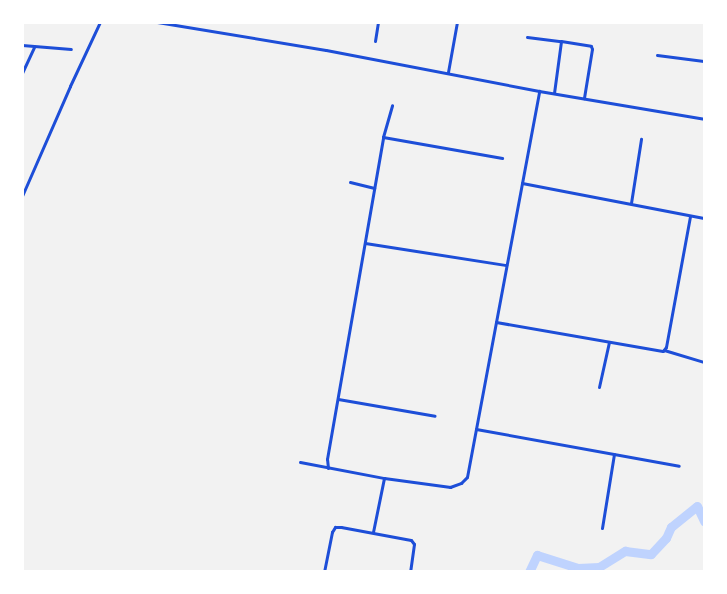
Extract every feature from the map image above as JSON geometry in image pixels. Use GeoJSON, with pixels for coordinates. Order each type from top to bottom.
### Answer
{"type":"FeatureCollection","features":[{"type":"Feature","properties":{"kind":"street"},"geometry":{"type":"LineString","coordinates":[[22,196],[100,22]]}},
{"type":"Feature","properties":{"kind":"street"},"geometry":{"type":"LineString","coordinates":[[158,22],[448,72],[539,91],[704,118]]}},
{"type":"Feature","properties":{"kind":"street"},"geometry":{"type":"LineString","coordinates":[[376,41],[378,22]]}},
{"type":"Feature","properties":{"kind":"street"},"geometry":{"type":"LineString","coordinates":[[448,72],[457,22]]}},
{"type":"Feature","properties":{"kind":"street"},"geometry":{"type":"LineString","coordinates":[[527,37],[591,46],[584,98]]}},
{"type":"Feature","properties":{"kind":"street"},"geometry":{"type":"LineString","coordinates":[[554,93],[561,41]]}},
{"type":"Feature","properties":{"kind":"street"},"geometry":{"type":"LineString","coordinates":[[22,45],[71,49]]}},
{"type":"Feature","properties":{"kind":"street"},"geometry":{"type":"LineString","coordinates":[[22,73],[34,47]]}},
{"type":"Feature","properties":{"kind":"street"},"geometry":{"type":"LineString","coordinates":[[658,55],[704,61]]}},
{"type":"Feature","properties":{"kind":"street"},"geometry":{"type":"LineString","coordinates":[[300,462],[384,478],[450,487],[461,483],[470,471],[476,429],[539,91]]}},
{"type":"Feature","properties":{"kind":"street"},"geometry":{"type":"LineString","coordinates":[[328,468],[327,459],[374,188],[383,137],[392,105]]}},
{"type":"Feature","properties":{"kind":"street"},"geometry":{"type":"LineString","coordinates":[[383,137],[502,158]]}},
{"type":"Feature","properties":{"kind":"street"},"geometry":{"type":"LineString","coordinates":[[631,203],[641,139]]}},
{"type":"Feature","properties":{"kind":"street"},"geometry":{"type":"LineString","coordinates":[[350,182],[374,188]]}},
{"type":"Feature","properties":{"kind":"street"},"geometry":{"type":"LineString","coordinates":[[522,183],[704,218]]}},
{"type":"Feature","properties":{"kind":"street"},"geometry":{"type":"LineString","coordinates":[[664,350],[690,216]]}},
{"type":"Feature","properties":{"kind":"street"},"geometry":{"type":"LineString","coordinates":[[365,243],[506,265]]}},
{"type":"Feature","properties":{"kind":"street"},"geometry":{"type":"LineString","coordinates":[[496,322],[664,350],[704,362]]}},
{"type":"Feature","properties":{"kind":"street"},"geometry":{"type":"LineString","coordinates":[[599,387],[609,342]]}},
{"type":"Feature","properties":{"kind":"street"},"geometry":{"type":"LineString","coordinates":[[338,399],[435,416]]}},
{"type":"Feature","properties":{"kind":"street"},"geometry":{"type":"LineString","coordinates":[[476,429],[679,466]]}},
{"type":"Feature","properties":{"kind":"street"},"geometry":{"type":"LineString","coordinates":[[602,528],[614,454]]}},
{"type":"Feature","properties":{"kind":"street"},"geometry":{"type":"LineString","coordinates":[[373,532],[384,478]]}},
{"type":"Feature","properties":{"kind":"street"},"geometry":{"type":"LineString","coordinates":[[324,572],[335,527],[412,540],[414,544],[410,572]]}},
{"type":"Feature","properties":{"kind":"waterway"},"geometry":{"type":"LineString","coordinates":[[529,572],[537,555],[578,568],[599,567],[625,551],[651,554],[666,538],[671,527],[697,506],[704,521]]}}]}
